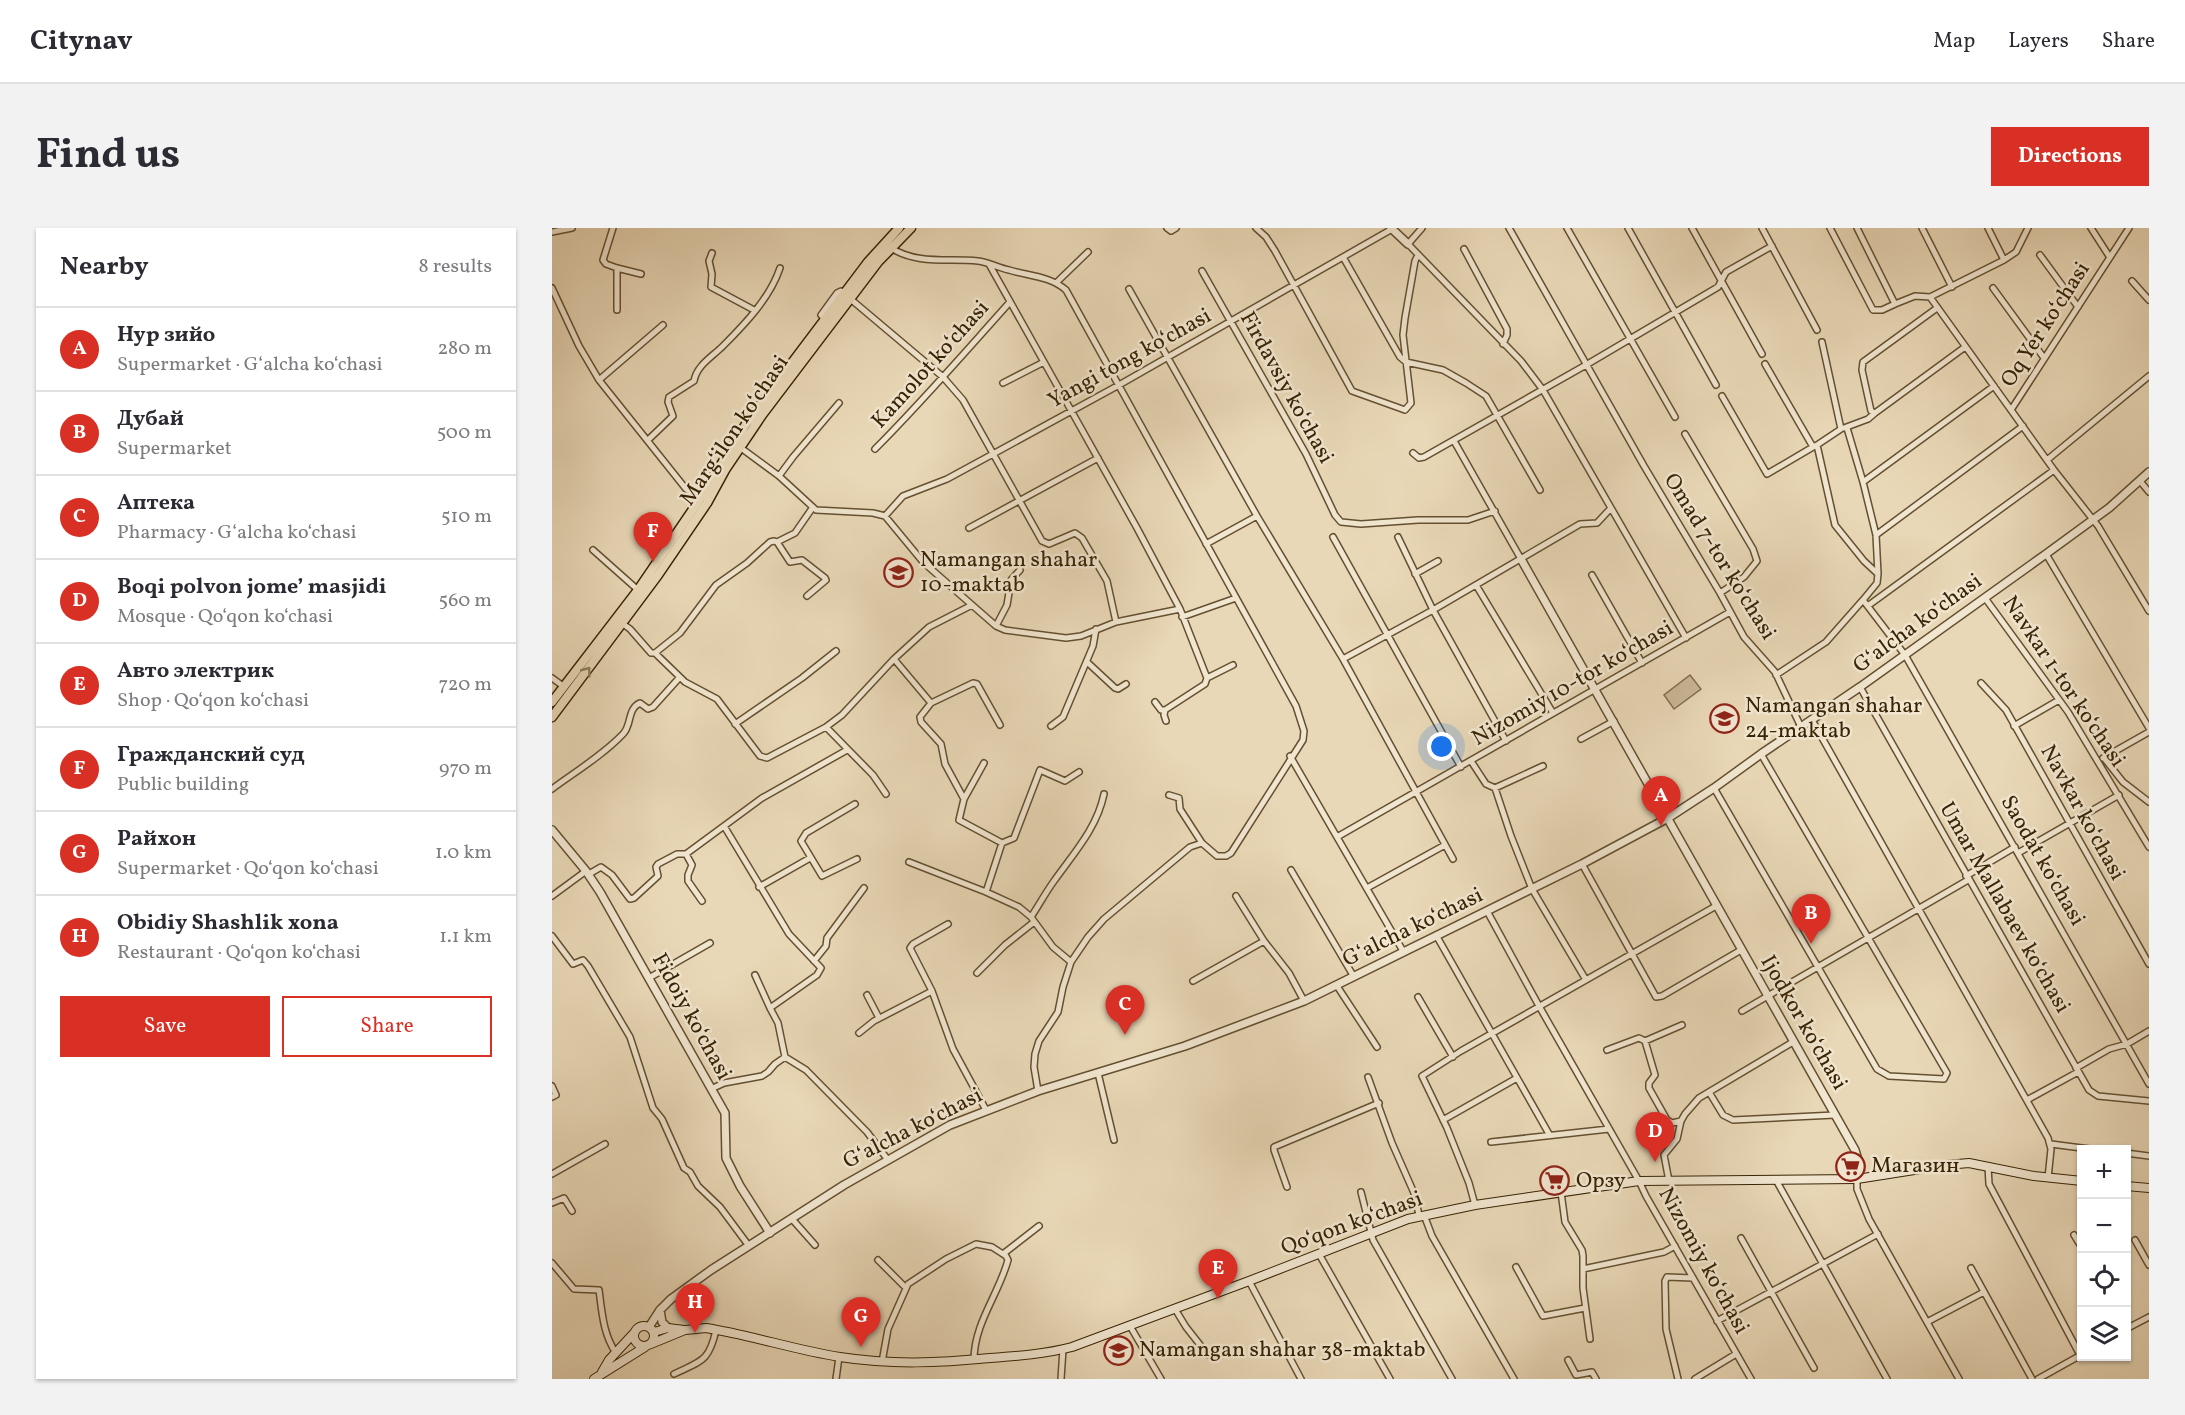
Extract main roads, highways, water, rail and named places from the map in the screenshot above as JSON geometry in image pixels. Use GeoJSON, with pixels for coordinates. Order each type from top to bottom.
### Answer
{"type":"FeatureCollection","features":[{"type":"Feature","properties":{"kind":"main road","name":"Margʻilon koʻchasi"},"geometry":{"type":"LineString","coordinates":[[552,717],[623,624],[762,415],[848,296],[868,262],[899,228]]}},
{"type":"Feature","properties":{"kind":"main road","name":"Margʻilon koʻchasi"},"geometry":{"type":"LineString","coordinates":[[552,702],[704,501],[746,424],[826,320],[911,228]]}},
{"type":"Feature","properties":{"kind":"main road","name":"Qoʻqon koʻchasi"},"geometry":{"type":"LineString","coordinates":[[651,1329],[716,1330],[839,1357],[910,1364],[1046,1353],[1130,1326],[1421,1215],[1474,1204],[1639,1181],[1857,1179],[1969,1163],[2048,1178],[2077,1181]]}},
{"type":"Feature","properties":{"kind":"main road"},"geometry":{"type":"LineString","coordinates":[[2131,1186],[2149,1188]]}},
{"type":"Feature","properties":{"kind":"main road"},"geometry":{"type":"LineString","coordinates":[[639,1327],[651,1329],[655,1338],[648,1345],[636,1343],[634,1333],[639,1327]]}},
{"type":"Feature","properties":{"kind":"main road","name":"Qoʻqon koʻchasi"},"geometry":{"type":"LineString","coordinates":[[594,1379],[648,1345],[685,1330]]}},
{"type":"Feature","properties":{"kind":"main road","name":"Qoʻqon koʻchasi"},"geometry":{"type":"LineString","coordinates":[[602,1372],[609,1360],[634,1333]]}},
{"type":"Feature","properties":{"kind":"place","name":"Гражданский суд"},"geometry":{"type":"Point","coordinates":[653,562]}},
{"type":"Feature","properties":{"kind":"place","name":"Namangan shahar 10-maktab"},"geometry":{"type":"Point","coordinates":[899,573]}},
{"type":"Feature","properties":{"kind":"place","name":"Namangan shahar 24-maktab"},"geometry":{"type":"Point","coordinates":[1724,719]}},
{"type":"Feature","properties":{"kind":"place","name":"Нур зийо"},"geometry":{"type":"Point","coordinates":[1661,826]}},
{"type":"Feature","properties":{"kind":"place","name":"Дубай"},"geometry":{"type":"Point","coordinates":[1811,944]}},
{"type":"Feature","properties":{"kind":"place","name":"Аптека"},"geometry":{"type":"Point","coordinates":[1125,1035]}},
{"type":"Feature","properties":{"kind":"place","name":"Boqi polvon jome’ masjidi"},"geometry":{"type":"Point","coordinates":[1655,1162]}},
{"type":"Feature","properties":{"kind":"place","name":"Магазин"},"geometry":{"type":"Point","coordinates":[1850,1166]}},
{"type":"Feature","properties":{"kind":"place","name":"Орзу"},"geometry":{"type":"Point","coordinates":[1555,1181]}},
{"type":"Feature","properties":{"kind":"place","name":"Авто электрик"},"geometry":{"type":"Point","coordinates":[1218,1299]}},
{"type":"Feature","properties":{"kind":"place","name":"Obidiy Shashlik xona"},"geometry":{"type":"Point","coordinates":[695,1333]}},
{"type":"Feature","properties":{"kind":"place","name":"Райхон"},"geometry":{"type":"Point","coordinates":[861,1347]}},
{"type":"Feature","properties":{"kind":"place","name":"Namangan shahar 38-maktab"},"geometry":{"type":"Point","coordinates":[1118,1350]}}]}
